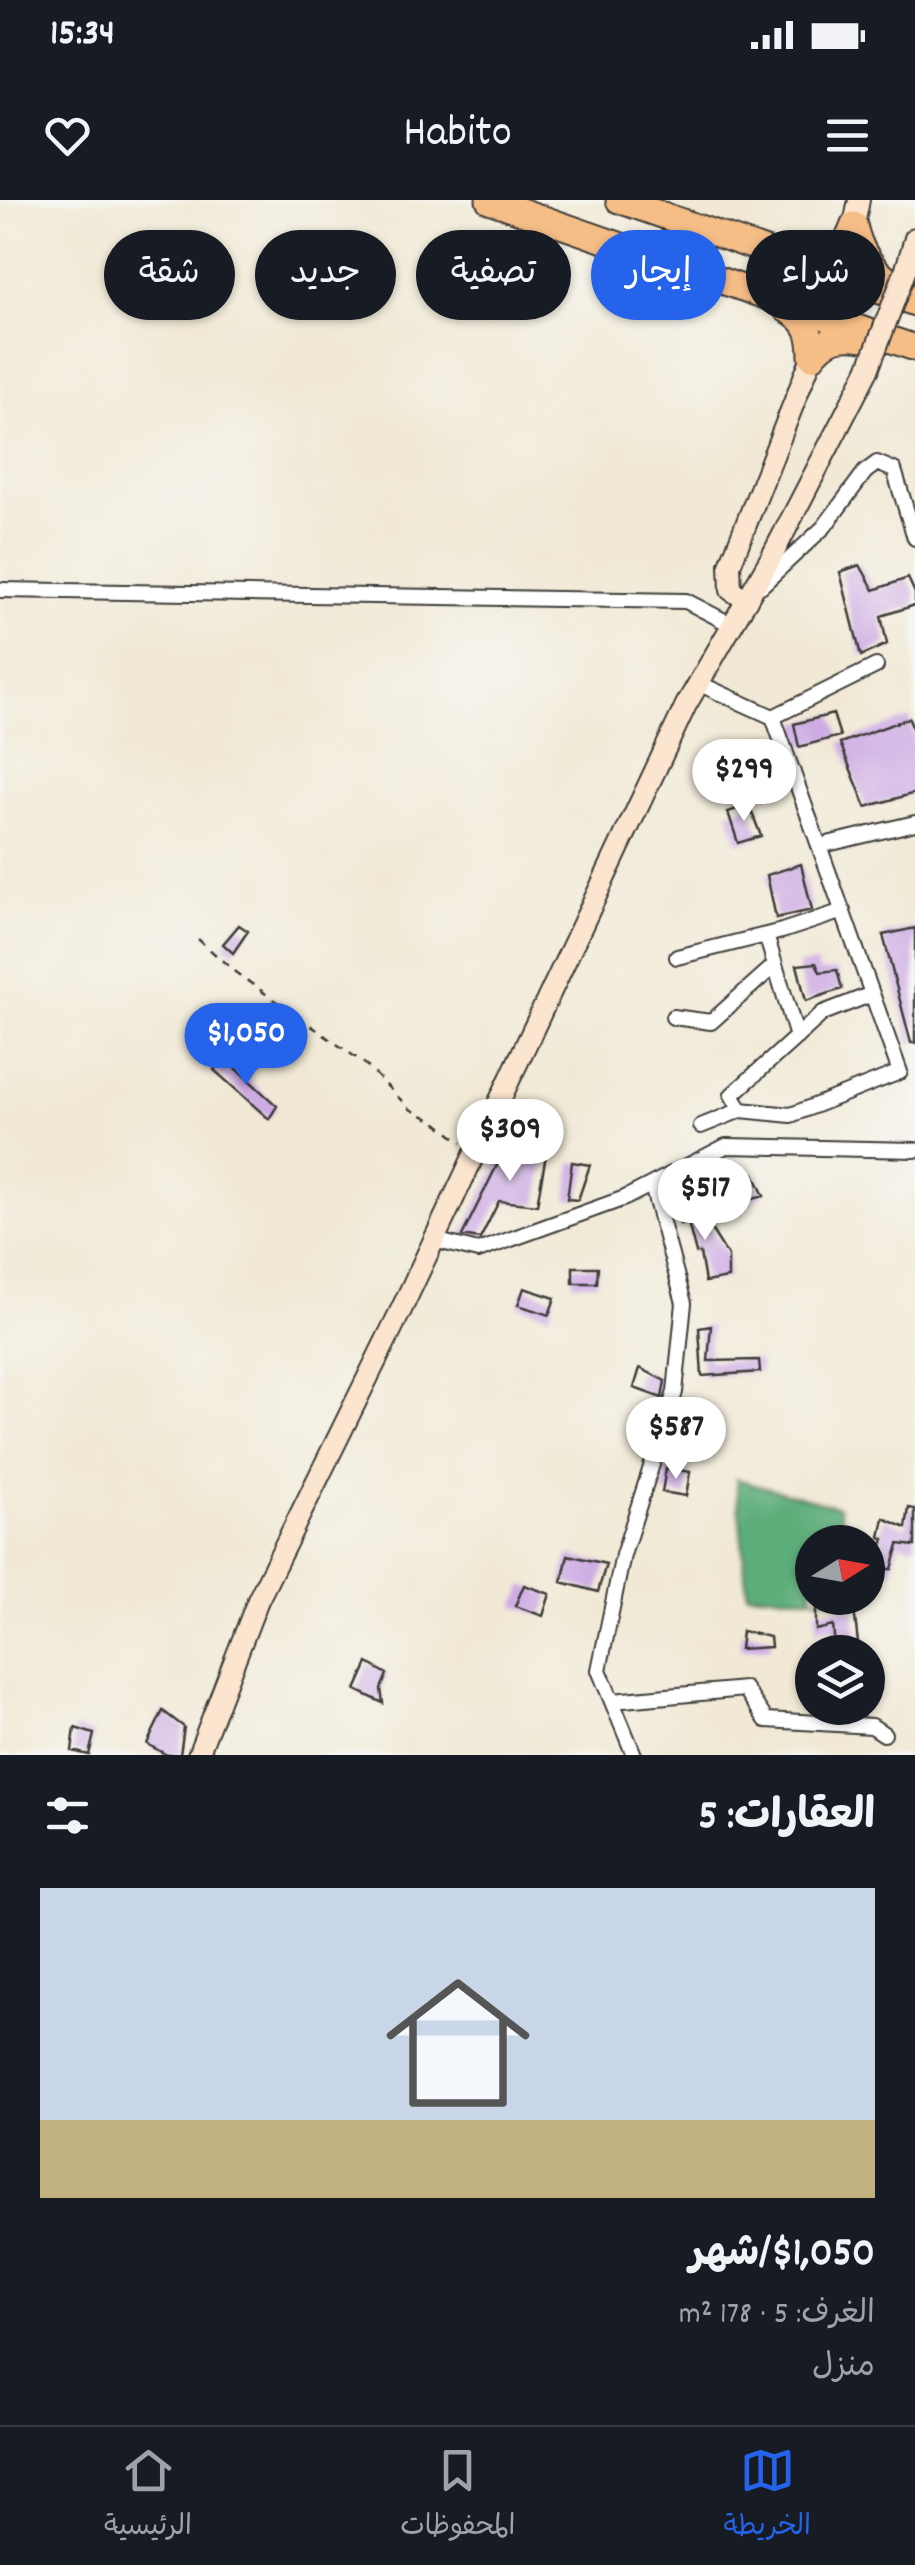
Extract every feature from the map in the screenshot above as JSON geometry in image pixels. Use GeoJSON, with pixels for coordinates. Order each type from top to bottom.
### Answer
{"type":"FeatureCollection","features":[{"type":"Feature","properties":{"kind":"highway"},"geometry":{"type":"LineString","coordinates":[[489,200],[746,290]]}},
{"type":"Feature","properties":{"kind":"highway"},"geometry":{"type":"LineString","coordinates":[[619,200],[746,245]]}},
{"type":"Feature","properties":{"kind":"highway"},"geometry":{"type":"LineString","coordinates":[[856,212],[858,245],[868,261],[885,280],[915,300]]}},
{"type":"Feature","properties":{"kind":"highway"},"geometry":{"type":"LineString","coordinates":[[885,290],[915,300]]}},
{"type":"Feature","properties":{"kind":"highway"},"geometry":{"type":"LineString","coordinates":[[802,320],[809,327],[812,358]]}},
{"type":"Feature","properties":{"kind":"highway"},"geometry":{"type":"LineString","coordinates":[[832,320],[908,346]]}},
{"type":"Feature","properties":{"kind":"highway"},"geometry":{"type":"LineString","coordinates":[[812,358],[822,344],[848,336],[908,346]]}},
{"type":"Feature","properties":{"kind":"main road"},"geometry":{"type":"LineString","coordinates":[[198,1755],[258,1600],[698,683],[747,600],[868,370],[915,238]]}},
{"type":"Feature","properties":{"kind":"main road"},"geometry":{"type":"LineString","coordinates":[[747,600],[731,590],[730,565],[812,358]]}},
{"type":"Feature","properties":{"kind":"street"},"geometry":{"type":"LineString","coordinates":[[747,600],[824,527],[865,472],[878,464],[894,470],[915,538]]}},
{"type":"Feature","properties":{"kind":"street"},"geometry":{"type":"LineString","coordinates":[[0,590],[686,601],[732,624]]}},
{"type":"Feature","properties":{"kind":"street"},"geometry":{"type":"LineString","coordinates":[[773,717],[876,666]]}},
{"type":"Feature","properties":{"kind":"street"},"geometry":{"type":"LineString","coordinates":[[698,683],[773,717],[900,1072],[915,1081]]}},
{"type":"Feature","properties":{"kind":"street"},"geometry":{"type":"LineString","coordinates":[[819,846],[915,823]]}},
{"type":"Feature","properties":{"kind":"street"},"geometry":{"type":"LineString","coordinates":[[677,956],[766,935],[842,911]]}},
{"type":"Feature","properties":{"kind":"street"},"geometry":{"type":"LineString","coordinates":[[766,935],[797,1037]]}},
{"type":"Feature","properties":{"kind":"street"},"geometry":{"type":"LineString","coordinates":[[672,1017],[711,1022],[775,965]]}},
{"type":"Feature","properties":{"kind":"street"},"geometry":{"type":"LineString","coordinates":[[741,1110],[732,1095],[823,1013],[872,994]]}},
{"type":"Feature","properties":{"kind":"street"},"geometry":{"type":"LineString","coordinates":[[701,1126],[741,1110],[791,1115],[900,1072]]}},
{"type":"Feature","properties":{"kind":"street"},"geometry":{"type":"LineString","coordinates":[[434,1240],[478,1252],[652,1186],[726,1146],[915,1150]]}},
{"type":"Feature","properties":{"kind":"street"},"geometry":{"type":"LineString","coordinates":[[634,1755],[599,1670],[623,1556],[675,1392],[684,1302],[652,1186]]}},
{"type":"Feature","properties":{"kind":"street"},"geometry":{"type":"LineString","coordinates":[[612,1700],[745,1689],[766,1720],[872,1726],[884,1734]]}},
{"type":"Feature","properties":{"kind":"path"},"geometry":{"type":"LineString","coordinates":[[198,939],[236,972],[366,1064],[410,1109],[436,1122],[476,1152]]}},
{"type":"Feature","properties":{"kind":"path"},"geometry":{"type":"LineString","coordinates":[[250,1078],[296,1015]]}},
{"type":"Feature","properties":{"kind":"green space"},"geometry":{"type":"Polygon","coordinates":[[[736,1479],[839,1507],[843,1525],[795,1525],[795,1597],[747,1593],[736,1479]]]}},
{"type":"Feature","properties":{"kind":"building"},"geometry":{"type":"Polygon","coordinates":[[[860,565],[874,590],[908,578],[915,593],[915,605],[881,616],[887,644],[861,656],[840,572],[860,565]]]}},
{"type":"Feature","properties":{"kind":"building"},"geometry":{"type":"Polygon","coordinates":[[[833,714],[840,736],[799,747],[794,724],[833,714]]]}},
{"type":"Feature","properties":{"kind":"building"},"geometry":{"type":"Polygon","coordinates":[[[909,718],[915,737],[915,793],[866,807],[840,743],[909,718]]]}},
{"type":"Feature","properties":{"kind":"building"},"geometry":{"type":"Polygon","coordinates":[[[749,805],[761,836],[738,843],[728,812],[749,805]]]}},
{"type":"Feature","properties":{"kind":"building"},"geometry":{"type":"Polygon","coordinates":[[[801,864],[812,910],[776,918],[767,875],[801,864]]]}},
{"type":"Feature","properties":{"kind":"building"},"geometry":{"type":"Polygon","coordinates":[[[239,925],[248,931],[233,953],[223,944],[239,925]]]}},
{"type":"Feature","properties":{"kind":"building"},"geometry":{"type":"Polygon","coordinates":[[[915,928],[915,1043],[911,1043],[883,935],[915,928]]]}},
{"type":"Feature","properties":{"kind":"building"},"geometry":{"type":"Polygon","coordinates":[[[816,963],[820,972],[837,970],[842,989],[806,1001],[797,965],[816,963]]]}},
{"type":"Feature","properties":{"kind":"building"},"geometry":{"type":"Polygon","coordinates":[[[225,1058],[277,1106],[269,1119],[214,1070],[225,1058]]]}},
{"type":"Feature","properties":{"kind":"building"},"geometry":{"type":"Polygon","coordinates":[[[510,1139],[547,1149],[537,1205],[499,1201],[480,1239],[462,1236],[510,1139]]]}},
{"type":"Feature","properties":{"kind":"building"},"geometry":{"type":"Polygon","coordinates":[[[572,1162],[590,1165],[578,1200],[567,1199],[572,1162]]]}},
{"type":"Feature","properties":{"kind":"building"},"geometry":{"type":"Polygon","coordinates":[[[754,1174],[764,1196],[742,1201],[729,1179],[754,1174]]]}},
{"type":"Feature","properties":{"kind":"building"},"geometry":{"type":"Polygon","coordinates":[[[698,1200],[703,1231],[711,1229],[728,1256],[728,1278],[705,1282],[700,1253],[696,1253],[688,1223],[680,1224],[677,1204],[698,1200]]]}},
{"type":"Feature","properties":{"kind":"building"},"geometry":{"type":"Polygon","coordinates":[[[573,1267],[598,1267],[597,1283],[573,1283],[573,1267]]]}},
{"type":"Feature","properties":{"kind":"building"},"geometry":{"type":"Polygon","coordinates":[[[524,1288],[555,1298],[549,1315],[518,1305],[524,1288]]]}},
{"type":"Feature","properties":{"kind":"building"},"geometry":{"type":"Polygon","coordinates":[[[711,1326],[708,1361],[759,1360],[760,1372],[702,1376],[699,1328],[711,1326]]]}},
{"type":"Feature","properties":{"kind":"building"},"geometry":{"type":"Polygon","coordinates":[[[640,1368],[665,1381],[662,1398],[634,1388],[640,1368]]]}},
{"type":"Feature","properties":{"kind":"building"},"geometry":{"type":"Polygon","coordinates":[[[666,1468],[690,1472],[686,1496],[662,1492],[666,1468]]]}},
{"type":"Feature","properties":{"kind":"building"},"geometry":{"type":"Polygon","coordinates":[[[909,1508],[915,1509],[915,1546],[899,1544],[892,1569],[885,1569],[884,1518],[906,1528],[909,1508]]]}},
{"type":"Feature","properties":{"kind":"building"},"geometry":{"type":"Polygon","coordinates":[[[568,1555],[606,1564],[598,1592],[562,1582],[568,1555]]]}},
{"type":"Feature","properties":{"kind":"building"},"geometry":{"type":"Polygon","coordinates":[[[524,1585],[550,1594],[543,1616],[515,1606],[524,1585]]]}},
{"type":"Feature","properties":{"kind":"building"},"geometry":{"type":"Polygon","coordinates":[[[816,1615],[855,1615],[857,1635],[834,1635],[833,1626],[816,1630],[816,1615]]]}},
{"type":"Feature","properties":{"kind":"building"},"geometry":{"type":"Polygon","coordinates":[[[742,1631],[770,1637],[771,1647],[740,1649],[742,1631]]]}},
{"type":"Feature","properties":{"kind":"building"},"geometry":{"type":"Polygon","coordinates":[[[368,1663],[387,1674],[381,1689],[383,1703],[356,1690],[368,1663]]]}},
{"type":"Feature","properties":{"kind":"building"},"geometry":{"type":"Polygon","coordinates":[[[163,1711],[184,1727],[180,1755],[167,1755],[147,1744],[163,1711]]]}},
{"type":"Feature","properties":{"kind":"building"},"geometry":{"type":"Polygon","coordinates":[[[75,1728],[94,1734],[89,1755],[72,1751],[75,1728]]]}}]}
